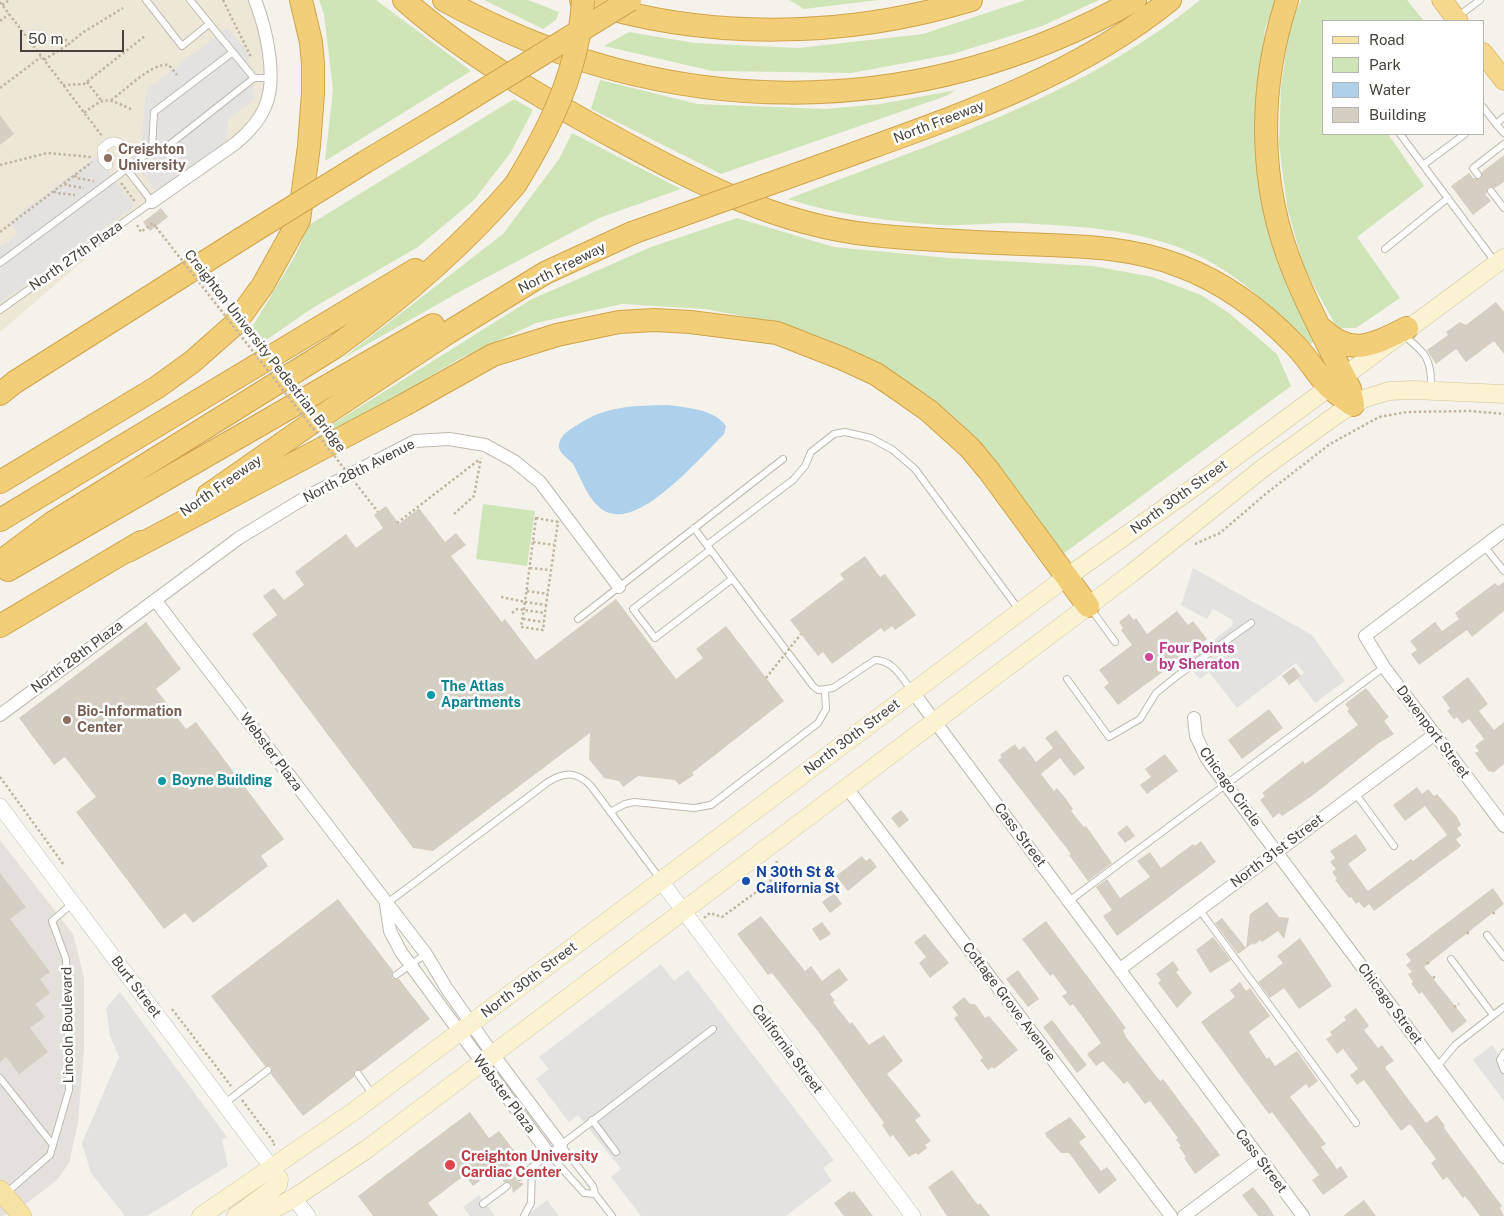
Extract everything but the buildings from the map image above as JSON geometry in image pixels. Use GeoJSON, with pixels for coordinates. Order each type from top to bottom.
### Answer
{"type":"FeatureCollection","features":[{"type":"Feature","properties":{"kind":"highway"},"geometry":{"type":"LineString","coordinates":[[0,482],[156,388],[192,362],[234,325],[263,285],[299,220],[309,146],[313,64],[311,42],[302,0]]}},
{"type":"Feature","properties":{"kind":"highway"},"geometry":{"type":"LineString","coordinates":[[404,0],[441,29],[532,91],[626,144],[738,201],[802,221],[868,234],[957,242],[1093,248],[1155,258],[1181,266],[1212,281],[1246,302],[1336,382],[1354,405]]}},
{"type":"Feature","properties":{"kind":"highway"},"geometry":{"type":"LineString","coordinates":[[444,0],[536,44],[629,74],[716,89],[803,93],[854,90],[904,84],[979,67],[1049,43],[1134,0]]}},
{"type":"Feature","properties":{"kind":"highway"},"geometry":{"type":"LineString","coordinates":[[0,562],[52,523],[335,346],[410,289],[475,228],[515,185],[541,144],[562,99],[572,67],[582,0],[624,12],[681,22],[732,27],[789,29],[830,27],[879,20],[932,11],[971,0]]}},
{"type":"Feature","properties":{"kind":"highway"},"geometry":{"type":"LineString","coordinates":[[5,389],[241,239],[630,0]]}},
{"type":"Feature","properties":{"kind":"highway","name":"North Freeway"},"geometry":{"type":"LineString","coordinates":[[0,626],[128,551],[313,422],[449,332],[545,273],[632,233],[951,118],[1026,87],[1094,51],[1136,25],[1170,0]]}},
{"type":"Feature","properties":{"kind":"highway"},"geometry":{"type":"LineString","coordinates":[[1287,0],[1271,56],[1265,145],[1274,210],[1282,240],[1294,272],[1319,326],[1336,382]]}},
{"type":"Feature","properties":{"kind":"highway"},"geometry":{"type":"LineString","coordinates":[[1442,0],[1457,20]]}},
{"type":"Feature","properties":{"kind":"highway"},"geometry":{"type":"LineString","coordinates":[[1484,54],[1504,80]]}},
{"type":"Feature","properties":{"kind":"highway"},"geometry":{"type":"LineString","coordinates":[[0,520],[418,268],[475,228]]}},
{"type":"Feature","properties":{"kind":"highway"},"geometry":{"type":"LineString","coordinates":[[0,575],[456,313],[545,273]]}},
{"type":"Feature","properties":{"kind":"highway"},"geometry":{"type":"LineString","coordinates":[[128,551],[404,405],[493,355],[557,334],[618,322],[655,320],[690,322],[777,333],[876,374],[929,411],[970,448],[989,471],[1088,606]]}},
{"type":"Feature","properties":{"kind":"highway"},"geometry":{"type":"LineString","coordinates":[[1319,326],[1340,343],[1365,347],[1404,331]]}},
{"type":"Feature","properties":{"kind":"main road","name":"North 30th Street"},"geometry":{"type":"LineString","coordinates":[[201,1216],[374,1096],[1067,577],[1193,488],[1500,261]]}},
{"type":"Feature","properties":{"kind":"main road"},"geometry":{"type":"LineString","coordinates":[[1354,405],[1374,395],[1389,392],[1431,390],[1504,394]]}},
{"type":"Feature","properties":{"kind":"main road","name":"North 30th Street"},"geometry":{"type":"LineString","coordinates":[[261,1216],[294,1198],[367,1149],[1088,606],[1263,468],[1354,405]]}},
{"type":"Feature","properties":{"kind":"main road"},"geometry":{"type":"LineString","coordinates":[[236,1216],[278,1186],[279,1179],[272,1168]]}},
{"type":"Feature","properties":{"kind":"main road"},"geometry":{"type":"LineString","coordinates":[[2,1193],[22,1216]]}},
{"type":"Feature","properties":{"kind":"street"},"geometry":{"type":"LineString","coordinates":[[152,202],[236,143],[249,132],[265,107],[270,75],[268,47],[256,0]]}},
{"type":"Feature","properties":{"kind":"street"},"geometry":{"type":"LineString","coordinates":[[108,165],[103,160],[102,148],[107,143],[114,141],[121,143],[126,149]]}},
{"type":"Feature","properties":{"kind":"street","name":"North 28th Avenue"},"geometry":{"type":"LineString","coordinates":[[155,600],[248,532],[308,496],[415,441],[448,439],[485,445],[514,461],[540,482],[619,587]]}},
{"type":"Feature","properties":{"kind":"street"},"geometry":{"type":"LineString","coordinates":[[1484,546],[1504,531]]}},
{"type":"Feature","properties":{"kind":"street","name":"Davenport Street"},"geometry":{"type":"LineString","coordinates":[[1484,546],[1365,636],[1384,667],[1434,734],[1499,808],[1504,826]]}},
{"type":"Feature","properties":{"kind":"street","name":"North 28th Plaza"},"geometry":{"type":"LineString","coordinates":[[0,715],[155,600]]}},
{"type":"Feature","properties":{"kind":"street","name":"Webster Plaza"},"geometry":{"type":"LineString","coordinates":[[155,600],[426,954],[465,1028]]}},
{"type":"Feature","properties":{"kind":"street","name":"Cass Street"},"geometry":{"type":"LineString","coordinates":[[913,692],[1303,1216]]}},
{"type":"Feature","properties":{"kind":"street","name":"Chicago Circle"},"geometry":{"type":"LineString","coordinates":[[1194,718],[1199,744],[1226,784],[1277,851]]}},
{"type":"Feature","properties":{"kind":"street","name":"North 31st Street"},"geometry":{"type":"LineString","coordinates":[[1120,969],[1434,734]]}},
{"type":"Feature","properties":{"kind":"street","name":"Cottage Grove Avenue"},"geometry":{"type":"LineString","coordinates":[[847,788],[1171,1216]]}},
{"type":"Feature","properties":{"kind":"street","name":"Burt Street"},"geometry":{"type":"LineString","coordinates":[[0,806],[272,1168]]}},
{"type":"Feature","properties":{"kind":"street","name":"Chicago Street"},"geometry":{"type":"LineString","coordinates":[[1277,851],[1504,1157]]}},
{"type":"Feature","properties":{"kind":"street","name":"California Street"},"geometry":{"type":"LineString","coordinates":[[661,882],[913,1216]]}},
{"type":"Feature","properties":{"kind":"street","name":"Webster Plaza"},"geometry":{"type":"LineString","coordinates":[[386,904],[390,931],[410,965],[465,1028],[549,1154]]}},
{"type":"Feature","properties":{"kind":"street","name":"Webster Plaza"},"geometry":{"type":"LineString","coordinates":[[486,1058],[561,1145]]}},
{"type":"Feature","properties":{"kind":"street"},"geometry":{"type":"LineString","coordinates":[[1184,1216],[1260,1159]]}},
{"type":"Feature","properties":{"kind":"street"},"geometry":{"type":"LineString","coordinates":[[294,1198],[308,1216]]}},
{"type":"Feature","properties":{"kind":"lane"},"geometry":{"type":"LineString","coordinates":[[146,0],[182,46],[210,24]]}},
{"type":"Feature","properties":{"kind":"lane"},"geometry":{"type":"LineString","coordinates":[[190,0],[254,78]]}},
{"type":"Feature","properties":{"kind":"lane"},"geometry":{"type":"LineString","coordinates":[[1457,20],[1480,0]]}},
{"type":"Feature","properties":{"kind":"lane"},"geometry":{"type":"LineString","coordinates":[[152,150],[154,112],[233,52]]}},
{"type":"Feature","properties":{"kind":"lane"},"geometry":{"type":"LineString","coordinates":[[0,263],[126,168],[152,150],[164,149],[254,78],[270,75]]}},
{"type":"Feature","properties":{"kind":"lane"},"geometry":{"type":"LineString","coordinates":[[1484,108],[1504,133]]}},
{"type":"Feature","properties":{"kind":"lane"},"geometry":{"type":"LineString","coordinates":[[1484,119],[1489,115]]}},
{"type":"Feature","properties":{"kind":"lane"},"geometry":{"type":"LineString","coordinates":[[1496,124],[1504,117]]}},
{"type":"Feature","properties":{"kind":"lane"},"geometry":{"type":"LineString","coordinates":[[1403,135],[1448,198],[1500,261]]}},
{"type":"Feature","properties":{"kind":"lane"},"geometry":{"type":"LineString","coordinates":[[1423,165],[1463,135]]}},
{"type":"Feature","properties":{"kind":"lane"},"geometry":{"type":"LineString","coordinates":[[1478,175],[1473,168],[1501,146],[1504,156]]}},
{"type":"Feature","properties":{"kind":"lane"},"geometry":{"type":"LineString","coordinates":[[1486,158],[1491,165]]}},
{"type":"Feature","properties":{"kind":"lane"},"geometry":{"type":"LineString","coordinates":[[126,168],[152,202]]}},
{"type":"Feature","properties":{"kind":"lane"},"geometry":{"type":"LineString","coordinates":[[1491,192],[1504,208]]}},
{"type":"Feature","properties":{"kind":"lane"},"geometry":{"type":"LineString","coordinates":[[1385,249],[1448,198]]}},
{"type":"Feature","properties":{"kind":"lane","name":"North 27th Plaza"},"geometry":{"type":"LineString","coordinates":[[0,310],[152,202]]}},
{"type":"Feature","properties":{"kind":"lane"},"geometry":{"type":"LineString","coordinates":[[1404,331],[1423,352],[1430,363],[1431,390]]}},
{"type":"Feature","properties":{"kind":"lane"},"geometry":{"type":"LineString","coordinates":[[732,579],[655,638],[633,609],[793,480],[805,466],[810,452],[834,434],[845,432],[871,438],[893,450],[915,469],[1021,612]]}},
{"type":"Feature","properties":{"kind":"lane"},"geometry":{"type":"LineString","coordinates":[[578,619],[783,459]]}},
{"type":"Feature","properties":{"kind":"lane"},"geometry":{"type":"LineString","coordinates":[[610,812],[625,804],[634,802],[694,808],[711,805],[818,723],[826,709],[825,691],[818,690],[813,686],[694,528]]}},
{"type":"Feature","properties":{"kind":"lane"},"geometry":{"type":"LineString","coordinates":[[1484,546],[1504,571]]}},
{"type":"Feature","properties":{"kind":"lane"},"geometry":{"type":"LineString","coordinates":[[1088,606],[1116,642]]}},
{"type":"Feature","properties":{"kind":"lane"},"geometry":{"type":"LineString","coordinates":[[1067,679],[1109,737],[1140,719],[1156,693],[1176,676],[1251,623]]}},
{"type":"Feature","properties":{"kind":"lane","name":"Cass Street"},"geometry":{"type":"LineString","coordinates":[[825,691],[875,660],[885,661],[891,665],[913,692]]}},
{"type":"Feature","properties":{"kind":"lane"},"geometry":{"type":"LineString","coordinates":[[1069,901],[1384,667]]}},
{"type":"Feature","properties":{"kind":"lane"},"geometry":{"type":"LineString","coordinates":[[386,904],[548,782],[563,775],[573,774],[586,780],[661,882]]}},
{"type":"Feature","properties":{"kind":"lane"},"geometry":{"type":"LineString","coordinates":[[1355,793],[1394,846]]}},
{"type":"Feature","properties":{"kind":"lane","name":"Lincoln Boulevard"},"geometry":{"type":"LineString","coordinates":[[2,1193],[50,1155],[69,1090],[66,959],[52,921],[73,903]]}},
{"type":"Feature","properties":{"kind":"lane"},"geometry":{"type":"LineString","coordinates":[[1199,910],[1356,1123]]}},
{"type":"Feature","properties":{"kind":"lane"},"geometry":{"type":"LineString","coordinates":[[1487,935],[1504,957]]}},
{"type":"Feature","properties":{"kind":"lane"},"geometry":{"type":"LineString","coordinates":[[396,975],[426,954]]}},
{"type":"Feature","properties":{"kind":"lane"},"geometry":{"type":"LineString","coordinates":[[1451,959],[1493,1016]]}},
{"type":"Feature","properties":{"kind":"lane"},"geometry":{"type":"LineString","coordinates":[[1437,1067],[1455,1045],[1504,1007]]}},
{"type":"Feature","properties":{"kind":"lane"},"geometry":{"type":"LineString","coordinates":[[519,1177],[713,1029]]}},
{"type":"Feature","properties":{"kind":"lane"},"geometry":{"type":"LineString","coordinates":[[1504,1053],[1500,1060],[1504,1070]]}},
{"type":"Feature","properties":{"kind":"lane"},"geometry":{"type":"LineString","coordinates":[[224,1104],[268,1070]]}},
{"type":"Feature","properties":{"kind":"lane"},"geometry":{"type":"LineString","coordinates":[[358,1074],[374,1096]]}},
{"type":"Feature","properties":{"kind":"lane"},"geometry":{"type":"LineString","coordinates":[[0,1078],[53,1145]]}},
{"type":"Feature","properties":{"kind":"lane"},"geometry":{"type":"LineString","coordinates":[[592,1120],[616,1152]]}},
{"type":"Feature","properties":{"kind":"lane"},"geometry":{"type":"LineString","coordinates":[[561,1145],[593,1186],[595,1194],[612,1216]]}},
{"type":"Feature","properties":{"kind":"lane"},"geometry":{"type":"LineString","coordinates":[[549,1154],[584,1193],[595,1194]]}},
{"type":"Feature","properties":{"kind":"lane"},"geometry":{"type":"LineString","coordinates":[[524,1216],[531,1203],[532,1167]]}},
{"type":"Feature","properties":{"kind":"lane"},"geometry":{"type":"LineString","coordinates":[[483,1204],[507,1186]]}},
{"type":"Feature","properties":{"kind":"path"},"geometry":{"type":"LineString","coordinates":[[9,0],[1,4],[107,143]]}},
{"type":"Feature","properties":{"kind":"path"},"geometry":{"type":"LineString","coordinates":[[223,0],[235,22],[246,50],[255,62],[270,75]]}},
{"type":"Feature","properties":{"kind":"path"},"geometry":{"type":"LineString","coordinates":[[0,88],[42,58],[69,44],[82,33],[123,8]]}},
{"type":"Feature","properties":{"kind":"path"},"geometry":{"type":"LineString","coordinates":[[0,20],[9,14]]}},
{"type":"Feature","properties":{"kind":"path"},"geometry":{"type":"LineString","coordinates":[[62,35],[69,44]]}},
{"type":"Feature","properties":{"kind":"path"},"geometry":{"type":"LineString","coordinates":[[63,85],[84,84],[145,36]]}},
{"type":"Feature","properties":{"kind":"path"},"geometry":{"type":"LineString","coordinates":[[112,100],[150,70],[162,64],[169,65],[176,75]]}},
{"type":"Feature","properties":{"kind":"path"},"geometry":{"type":"LineString","coordinates":[[87,82],[101,100]]}},
{"type":"Feature","properties":{"kind":"path"},"geometry":{"type":"LineString","coordinates":[[84,113],[101,100],[112,100],[131,109]]}},
{"type":"Feature","properties":{"kind":"path"},"geometry":{"type":"LineString","coordinates":[[0,165],[47,152],[79,154],[97,158],[66,184],[0,232]]}},
{"type":"Feature","properties":{"kind":"path"},"geometry":{"type":"LineString","coordinates":[[75,175],[76,178],[108,183]]}},
{"type":"Feature","properties":{"kind":"path","name":"Creighton University Pedestrian Bridge"},"geometry":{"type":"LineString","coordinates":[[156,227],[378,512]]}},
{"type":"Feature","properties":{"kind":"path"},"geometry":{"type":"LineString","coordinates":[[1194,545],[1220,533],[1268,492],[1330,444],[1379,416],[1407,412],[1504,414]]}},
{"type":"Feature","properties":{"kind":"path"},"geometry":{"type":"LineString","coordinates":[[454,514],[474,496],[480,459],[485,445]]}},
{"type":"Feature","properties":{"kind":"path"},"geometry":{"type":"LineString","coordinates":[[397,523],[480,459]]}},
{"type":"Feature","properties":{"kind":"path"},"geometry":{"type":"LineString","coordinates":[[536,518],[558,522],[554,545],[543,630],[521,627],[536,518]]}},
{"type":"Feature","properties":{"kind":"path"},"geometry":{"type":"LineString","coordinates":[[533,542],[554,545]]}},
{"type":"Feature","properties":{"kind":"path"},"geometry":{"type":"LineString","coordinates":[[529,568],[551,570]]}},
{"type":"Feature","properties":{"kind":"path"},"geometry":{"type":"LineString","coordinates":[[526,590],[548,594]]}},
{"type":"Feature","properties":{"kind":"path"},"geometry":{"type":"LineString","coordinates":[[501,597],[546,604]]}},
{"type":"Feature","properties":{"kind":"path"},"geometry":{"type":"LineString","coordinates":[[512,613],[517,609],[545,613]]}},
{"type":"Feature","properties":{"kind":"path"},"geometry":{"type":"LineString","coordinates":[[522,618],[544,622]]}},
{"type":"Feature","properties":{"kind":"path"},"geometry":{"type":"LineString","coordinates":[[766,678],[801,634]]}},
{"type":"Feature","properties":{"kind":"path"},"geometry":{"type":"LineString","coordinates":[[710,913],[722,917],[770,882],[778,856]]}},
{"type":"Feature","properties":{"kind":"path"},"geometry":{"type":"LineString","coordinates":[[1493,912],[1496,916]]}},
{"type":"Feature","properties":{"kind":"path"},"geometry":{"type":"LineString","coordinates":[[1467,932],[1470,936]]}},
{"type":"Feature","properties":{"kind":"path"},"geometry":{"type":"LineString","coordinates":[[1427,962],[1430,966]]}},
{"type":"Feature","properties":{"kind":"path"},"geometry":{"type":"LineString","coordinates":[[1433,978],[1437,975]]}},
{"type":"Feature","properties":{"kind":"path"},"geometry":{"type":"LineString","coordinates":[[1454,1007],[1458,1004]]}},
{"type":"Feature","properties":{"kind":"shaded area","name":"Creighton University"},"geometry":{"type":"Polygon","coordinates":[[[0,0],[255,0],[269,73],[259,119],[152,202],[0,332],[0,0]]]}},
{"type":"Feature","properties":{"kind":"shaded area"},"geometry":{"type":"Polygon","coordinates":[[[227,28],[247,51],[255,99],[228,120],[227,141],[157,193],[129,155],[141,145],[146,90],[227,28]]]}},
{"type":"Feature","properties":{"kind":"shaded area"},"geometry":{"type":"Polygon","coordinates":[[[97,156],[135,206],[0,303],[0,247],[18,234],[9,222],[97,156]]]}},
{"type":"Feature","properties":{"kind":"shaded area"},"geometry":{"type":"Polygon","coordinates":[[[1193,568],[1312,635],[1345,681],[1315,703],[1297,679],[1304,673],[1296,663],[1237,708],[1209,672],[1200,679],[1184,662],[1232,626],[1233,620],[1213,609],[1207,619],[1181,605],[1193,568]]]}},
{"type":"Feature","properties":{"kind":"shaded area"},"geometry":{"type":"Polygon","coordinates":[[[0,840],[73,934],[84,978],[84,1049],[78,1123],[69,1163],[57,1180],[27,1203],[3,1216],[0,1216],[0,840]]]}},
{"type":"Feature","properties":{"kind":"shaded area"},"geometry":{"type":"Polygon","coordinates":[[[661,964],[674,981],[688,970],[834,1160],[823,1168],[832,1181],[786,1216],[641,1216],[611,1177],[621,1169],[578,1115],[569,1122],[536,1079],[549,1069],[539,1057],[661,964]]]}},
{"type":"Feature","properties":{"kind":"shaded area"},"geometry":{"type":"Polygon","coordinates":[[[120,992],[227,1137],[222,1140],[228,1166],[147,1216],[125,1216],[91,1173],[82,1143],[119,1057],[110,1036],[106,1008],[120,992]]]}},
{"type":"Feature","properties":{"kind":"shaded area"},"geometry":{"type":"Polygon","coordinates":[[[1492,1045],[1504,1062],[1504,1101],[1473,1060],[1492,1045]]]}},
{"type":"Feature","properties":{"kind":"shaded area"},"geometry":{"type":"Polygon","coordinates":[[[479,1195],[495,1216],[470,1216],[463,1207],[479,1195]]]}},
{"type":"Feature","properties":{"kind":"shaded area"},"geometry":{"type":"Polygon","coordinates":[[[547,1200],[559,1216],[526,1216],[547,1200]]]}},
{"type":"Feature","properties":{"kind":"green space"},"geometry":{"type":"Polygon","coordinates":[[[319,0],[376,0],[471,71],[325,161],[333,90],[324,14],[319,0]]]}},
{"type":"Feature","properties":{"kind":"green space"},"geometry":{"type":"Polygon","coordinates":[[[484,0],[528,0],[559,12],[556,20],[543,29],[484,0]]]}},
{"type":"Feature","properties":{"kind":"green space"},"geometry":{"type":"Polygon","coordinates":[[[789,0],[879,0],[804,9],[789,0]]]}},
{"type":"Feature","properties":{"kind":"green space"},"geometry":{"type":"Polygon","coordinates":[[[1026,0],[1099,0],[1042,26],[953,54],[852,73],[712,71],[604,46],[629,32],[695,43],[798,48],[923,34],[1026,0]]]}},
{"type":"Feature","properties":{"kind":"green space"},"geometry":{"type":"Polygon","coordinates":[[[1200,0],[1276,0],[1265,29],[1258,96],[1273,245],[1297,308],[1317,341],[1310,344],[1260,298],[1219,267],[1183,249],[1160,241],[1113,231],[1064,226],[1016,223],[940,225],[902,222],[863,217],[788,199],[949,138],[1054,92],[1105,65],[1154,34],[1200,0]]]}},
{"type":"Feature","properties":{"kind":"green space"},"geometry":{"type":"Polygon","coordinates":[[[1301,0],[1407,0],[1423,20],[1322,20],[1322,135],[1389,135],[1424,186],[1357,237],[1400,298],[1356,328],[1337,328],[1304,268],[1287,207],[1279,144],[1281,86],[1290,25],[1301,0]]]}},
{"type":"Feature","properties":{"kind":"green space"},"geometry":{"type":"Polygon","coordinates":[[[600,80],[698,104],[826,109],[880,104],[956,90],[946,96],[721,174],[591,109],[600,80]]]}},
{"type":"Feature","properties":{"kind":"green space"},"geometry":{"type":"Polygon","coordinates":[[[514,99],[533,110],[511,152],[474,200],[418,247],[311,309],[259,345],[249,332],[295,256],[309,225],[514,99]]]}},
{"type":"Feature","properties":{"kind":"green space"},"geometry":{"type":"Polygon","coordinates":[[[572,133],[681,189],[599,218],[461,291],[343,358],[503,234],[559,159],[572,133]]]}},
{"type":"Feature","properties":{"kind":"green space"},"geometry":{"type":"Polygon","coordinates":[[[737,218],[834,247],[949,258],[1093,266],[1153,277],[1201,295],[1229,313],[1277,354],[1291,386],[1063,554],[963,429],[779,323],[705,309],[622,304],[536,323],[459,359],[329,437],[323,430],[530,300],[651,247],[737,218]]]}},
{"type":"Feature","properties":{"kind":"green space"},"geometry":{"type":"Polygon","coordinates":[[[483,504],[535,511],[527,566],[476,559],[483,504]]]}},
{"type":"Feature","properties":{"kind":"water"},"geometry":{"type":"Polygon","coordinates":[[[668,405],[692,408],[715,416],[726,426],[724,434],[677,481],[649,503],[623,514],[613,514],[604,511],[591,497],[573,464],[560,450],[559,444],[563,435],[588,418],[610,410],[632,406],[668,405]]]}},
{"type":"Feature","properties":{"kind":"place","name":"Creighton University"},"geometry":{"type":"Point","coordinates":[108,158]}},
{"type":"Feature","properties":{"kind":"place","name":"Four Points by Sheraton"},"geometry":{"type":"Point","coordinates":[1149,657]}},
{"type":"Feature","properties":{"kind":"place","name":"The Atlas Apartments"},"geometry":{"type":"Point","coordinates":[431,695]}},
{"type":"Feature","properties":{"kind":"place","name":"Bio-Information Center"},"geometry":{"type":"Point","coordinates":[67,720]}},
{"type":"Feature","properties":{"kind":"place","name":"Boyne Building"},"geometry":{"type":"Point","coordinates":[162,781]}},
{"type":"Feature","properties":{"kind":"place","name":"N 30th St & California St"},"geometry":{"type":"Point","coordinates":[746,881]}},
{"type":"Feature","properties":{"kind":"place","name":"Creighton University Cardiac Center"},"geometry":{"type":"Point","coordinates":[450,1165]}}]}
